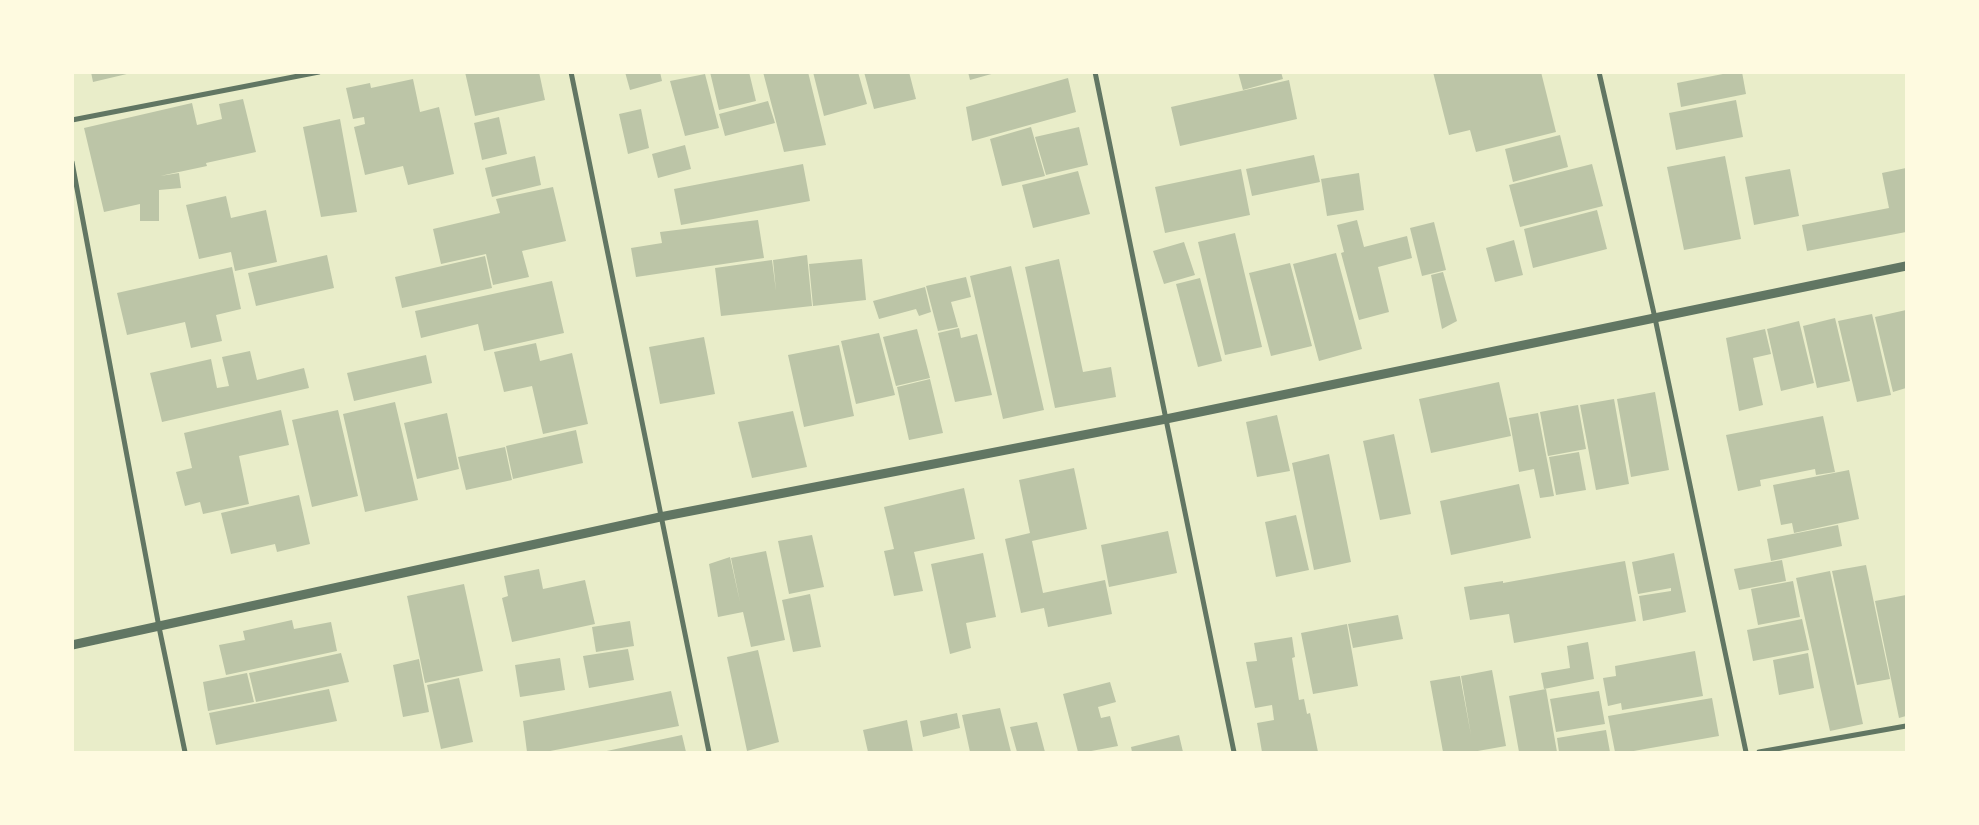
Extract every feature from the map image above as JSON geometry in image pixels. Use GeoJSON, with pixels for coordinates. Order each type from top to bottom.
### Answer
{"type":"FeatureCollection","features":[{"type":"Feature","properties":{"kind":"street"},"geometry":{"type":"LineString","coordinates":[[72,120],[319,72]]}},
{"type":"Feature","properties":{"kind":"street"},"geometry":{"type":"LineString","coordinates":[[571,72],[709,752]]}},
{"type":"Feature","properties":{"kind":"street"},"geometry":{"type":"LineString","coordinates":[[1094,72],[1234,752]]}},
{"type":"Feature","properties":{"kind":"street"},"geometry":{"type":"LineString","coordinates":[[1600,72],[1655,318],[1746,752]]}},
{"type":"Feature","properties":{"kind":"street"},"geometry":{"type":"LineString","coordinates":[[72,162],[160,627],[186,752]]}},
{"type":"Feature","properties":{"kind":"street"},"geometry":{"type":"LineString","coordinates":[[72,645],[660,516],[1166,419],[1906,266]]}},
{"type":"Feature","properties":{"kind":"street"},"geometry":{"type":"LineString","coordinates":[[1759,752],[1906,726]]}},
{"type":"Feature","properties":{"kind":"building"},"geometry":{"type":"Polygon","coordinates":[[[91,72],[131,72],[131,73],[93,82],[91,72]]]}},
{"type":"Feature","properties":{"kind":"building"},"geometry":{"type":"Polygon","coordinates":[[[465,72],[539,72],[545,100],[475,116],[465,72]]]}},
{"type":"Feature","properties":{"kind":"building"},"geometry":{"type":"Polygon","coordinates":[[[625,72],[660,72],[662,81],[630,90],[625,72]]]}},
{"type":"Feature","properties":{"kind":"building"},"geometry":{"type":"Polygon","coordinates":[[[710,72],[749,72],[756,101],[719,110],[710,72]]]}},
{"type":"Feature","properties":{"kind":"building"},"geometry":{"type":"Polygon","coordinates":[[[763,72],[808,72],[826,145],[784,152],[763,72]]]}},
{"type":"Feature","properties":{"kind":"building"},"geometry":{"type":"Polygon","coordinates":[[[813,72],[858,72],[867,104],[824,116],[813,72]]]}},
{"type":"Feature","properties":{"kind":"building"},"geometry":{"type":"Polygon","coordinates":[[[864,72],[909,72],[916,99],[874,109],[864,72]]]}},
{"type":"Feature","properties":{"kind":"building"},"geometry":{"type":"Polygon","coordinates":[[[968,72],[995,72],[995,73],[970,80],[968,72]]]}},
{"type":"Feature","properties":{"kind":"building"},"geometry":{"type":"Polygon","coordinates":[[[1238,72],[1281,72],[1283,79],[1243,90],[1238,72]]]}},
{"type":"Feature","properties":{"kind":"building"},"geometry":{"type":"Polygon","coordinates":[[[1433,72],[1541,72],[1556,132],[1476,152],[1470,130],[1449,135],[1433,72]]]}},
{"type":"Feature","properties":{"kind":"building"},"geometry":{"type":"Polygon","coordinates":[[[1733,72],[1742,72],[1746,94],[1681,107],[1677,83],[1733,72]]]}},
{"type":"Feature","properties":{"kind":"building"},"geometry":{"type":"Polygon","coordinates":[[[705,74],[719,128],[685,136],[670,81],[705,74]]]}},
{"type":"Feature","properties":{"kind":"building"},"geometry":{"type":"Polygon","coordinates":[[[1068,78],[1076,112],[972,141],[966,107],[1068,78]]]}},
{"type":"Feature","properties":{"kind":"building"},"geometry":{"type":"Polygon","coordinates":[[[413,79],[420,112],[439,107],[454,174],[408,185],[403,166],[365,175],[354,127],[365,124],[364,117],[353,119],[346,88],[370,83],[371,88],[413,79]]]}},
{"type":"Feature","properties":{"kind":"building"},"geometry":{"type":"Polygon","coordinates":[[[1289,80],[1297,119],[1180,146],[1171,107],[1289,80]]]}},
{"type":"Feature","properties":{"kind":"building"},"geometry":{"type":"Polygon","coordinates":[[[243,99],[256,152],[206,163],[207,166],[160,176],[179,173],[181,188],[159,190],[159,221],[140,221],[140,204],[104,212],[84,128],[192,103],[197,125],[222,119],[219,104],[243,99]]]}},
{"type":"Feature","properties":{"kind":"building"},"geometry":{"type":"Polygon","coordinates":[[[1736,100],[1743,137],[1676,150],[1669,113],[1736,100]]]}},
{"type":"Feature","properties":{"kind":"building"},"geometry":{"type":"Polygon","coordinates":[[[768,101],[775,123],[725,136],[719,114],[768,101]]]}},
{"type":"Feature","properties":{"kind":"building"},"geometry":{"type":"Polygon","coordinates":[[[641,109],[649,148],[628,154],[619,114],[641,109]]]}},
{"type":"Feature","properties":{"kind":"building"},"geometry":{"type":"Polygon","coordinates":[[[499,117],[507,154],[482,160],[474,123],[499,117]]]}},
{"type":"Feature","properties":{"kind":"building"},"geometry":{"type":"Polygon","coordinates":[[[340,119],[357,212],[321,217],[303,127],[340,119]]]}},
{"type":"Feature","properties":{"kind":"building"},"geometry":{"type":"Polygon","coordinates":[[[1031,127],[1045,176],[1002,186],[990,139],[1031,127]]]}},
{"type":"Feature","properties":{"kind":"building"},"geometry":{"type":"Polygon","coordinates":[[[1079,127],[1088,165],[1046,175],[1035,137],[1079,127]]]}},
{"type":"Feature","properties":{"kind":"building"},"geometry":{"type":"Polygon","coordinates":[[[1560,135],[1568,167],[1513,182],[1505,149],[1560,135]]]}},
{"type":"Feature","properties":{"kind":"building"},"geometry":{"type":"Polygon","coordinates":[[[685,145],[691,169],[658,178],[652,154],[685,145]]]}},
{"type":"Feature","properties":{"kind":"building"},"geometry":{"type":"Polygon","coordinates":[[[1314,155],[1320,182],[1252,196],[1246,169],[1314,155]]]}},
{"type":"Feature","properties":{"kind":"building"},"geometry":{"type":"Polygon","coordinates":[[[535,156],[541,185],[492,197],[485,168],[535,156]]]}},
{"type":"Feature","properties":{"kind":"building"},"geometry":{"type":"Polygon","coordinates":[[[1725,156],[1741,239],[1684,250],[1667,167],[1725,156]]]}},
{"type":"Feature","properties":{"kind":"building"},"geometry":{"type":"Polygon","coordinates":[[[803,164],[810,201],[681,225],[674,189],[803,164]]]}},
{"type":"Feature","properties":{"kind":"building"},"geometry":{"type":"Polygon","coordinates":[[[1592,164],[1603,206],[1520,227],[1509,185],[1592,164]]]}},
{"type":"Feature","properties":{"kind":"building"},"geometry":{"type":"Polygon","coordinates":[[[1906,168],[1906,232],[1807,251],[1802,225],[1889,208],[1882,173],[1906,168]]]}},
{"type":"Feature","properties":{"kind":"building"},"geometry":{"type":"Polygon","coordinates":[[[1241,169],[1250,215],[1165,233],[1155,187],[1241,169]]]}},
{"type":"Feature","properties":{"kind":"building"},"geometry":{"type":"Polygon","coordinates":[[[1790,169],[1799,216],[1754,225],[1745,177],[1790,169]]]}},
{"type":"Feature","properties":{"kind":"building"},"geometry":{"type":"Polygon","coordinates":[[[1078,171],[1090,214],[1033,228],[1022,185],[1078,171]]]}},
{"type":"Feature","properties":{"kind":"building"},"geometry":{"type":"Polygon","coordinates":[[[1359,173],[1364,210],[1327,216],[1321,179],[1359,173]]]}},
{"type":"Feature","properties":{"kind":"building"},"geometry":{"type":"Polygon","coordinates":[[[553,187],[566,241],[522,251],[529,277],[493,285],[486,254],[441,264],[433,229],[500,213],[496,199],[553,187]]]}},
{"type":"Feature","properties":{"kind":"building"},"geometry":{"type":"Polygon","coordinates":[[[226,196],[231,218],[266,210],[277,262],[235,271],[231,252],[199,259],[186,205],[226,196]]]}},
{"type":"Feature","properties":{"kind":"building"},"geometry":{"type":"Polygon","coordinates":[[[1597,210],[1607,249],[1533,268],[1524,229],[1597,210]]]}},
{"type":"Feature","properties":{"kind":"building"},"geometry":{"type":"Polygon","coordinates":[[[758,220],[764,258],[636,277],[631,248],[662,243],[660,232],[758,220]]]}},
{"type":"Feature","properties":{"kind":"building"},"geometry":{"type":"Polygon","coordinates":[[[1357,220],[1364,247],[1407,236],[1412,258],[1378,267],[1389,312],[1359,320],[1341,253],[1344,252],[1337,225],[1357,220]]]}},
{"type":"Feature","properties":{"kind":"building"},"geometry":{"type":"Polygon","coordinates":[[[1434,222],[1446,270],[1422,276],[1410,228],[1434,222]]]}},
{"type":"Feature","properties":{"kind":"building"},"geometry":{"type":"Polygon","coordinates":[[[1235,233],[1262,347],[1225,355],[1198,242],[1235,233]]]}},
{"type":"Feature","properties":{"kind":"building"},"geometry":{"type":"Polygon","coordinates":[[[1514,240],[1523,275],[1495,282],[1486,248],[1514,240]]]}},
{"type":"Feature","properties":{"kind":"building"},"geometry":{"type":"Polygon","coordinates":[[[1184,242],[1195,275],[1164,284],[1153,251],[1184,242]]]}},
{"type":"Feature","properties":{"kind":"building"},"geometry":{"type":"Polygon","coordinates":[[[1336,253],[1362,349],[1319,361],[1293,264],[1336,253]]]}},
{"type":"Feature","properties":{"kind":"building"},"geometry":{"type":"Polygon","coordinates":[[[327,255],[334,288],[256,306],[248,273],[327,255]]]}},
{"type":"Feature","properties":{"kind":"building"},"geometry":{"type":"Polygon","coordinates":[[[807,255],[812,306],[721,316],[715,268],[772,260],[776,291],[773,260],[807,255]]]}},
{"type":"Feature","properties":{"kind":"building"},"geometry":{"type":"Polygon","coordinates":[[[485,256],[492,288],[402,308],[395,277],[485,256]]]}},
{"type":"Feature","properties":{"kind":"building"},"geometry":{"type":"Polygon","coordinates":[[[862,259],[866,300],[813,306],[809,264],[862,259]]]}},
{"type":"Feature","properties":{"kind":"building"},"geometry":{"type":"Polygon","coordinates":[[[1059,259],[1083,372],[1111,367],[1116,397],[1055,408],[1025,267],[1059,259]]]}},
{"type":"Feature","properties":{"kind":"building"},"geometry":{"type":"Polygon","coordinates":[[[1290,263],[1312,346],[1271,356],[1249,273],[1290,263]]]}},
{"type":"Feature","properties":{"kind":"building"},"geometry":{"type":"Polygon","coordinates":[[[1011,266],[1044,410],[1003,419],[970,276],[1011,266]]]}},
{"type":"Feature","properties":{"kind":"building"},"geometry":{"type":"Polygon","coordinates":[[[232,267],[241,309],[216,315],[222,341],[191,348],[185,322],[127,335],[117,293],[232,267]]]}},
{"type":"Feature","properties":{"kind":"building"},"geometry":{"type":"Polygon","coordinates":[[[1443,272],[1457,321],[1442,329],[1431,275],[1443,272]]]}},
{"type":"Feature","properties":{"kind":"building"},"geometry":{"type":"Polygon","coordinates":[[[966,277],[971,297],[951,302],[958,327],[938,331],[926,286],[966,277]]]}},
{"type":"Feature","properties":{"kind":"building"},"geometry":{"type":"Polygon","coordinates":[[[1200,278],[1222,361],[1198,367],[1176,284],[1200,278]]]}},
{"type":"Feature","properties":{"kind":"building"},"geometry":{"type":"Polygon","coordinates":[[[552,281],[564,333],[484,351],[478,324],[421,338],[415,311],[552,281]]]}},
{"type":"Feature","properties":{"kind":"building"},"geometry":{"type":"Polygon","coordinates":[[[925,287],[931,312],[919,316],[916,309],[879,319],[873,301],[925,287]]]}},
{"type":"Feature","properties":{"kind":"building"},"geometry":{"type":"Polygon","coordinates":[[[1906,310],[1906,388],[1893,392],[1875,317],[1906,310]]]}},
{"type":"Feature","properties":{"kind":"building"},"geometry":{"type":"Polygon","coordinates":[[[1872,314],[1891,395],[1857,402],[1838,321],[1872,314]]]}},
{"type":"Feature","properties":{"kind":"building"},"geometry":{"type":"Polygon","coordinates":[[[1835,318],[1850,381],[1817,388],[1803,326],[1835,318]]]}},
{"type":"Feature","properties":{"kind":"building"},"geometry":{"type":"Polygon","coordinates":[[[1799,321],[1814,383],[1781,391],[1767,329],[1799,321]]]}},
{"type":"Feature","properties":{"kind":"building"},"geometry":{"type":"Polygon","coordinates":[[[959,328],[961,338],[977,334],[992,395],[955,402],[938,333],[959,328]]]}},
{"type":"Feature","properties":{"kind":"building"},"geometry":{"type":"Polygon","coordinates":[[[917,329],[930,378],[896,386],[883,337],[917,329]]]}},
{"type":"Feature","properties":{"kind":"building"},"geometry":{"type":"Polygon","coordinates":[[[1765,329],[1771,354],[1753,358],[1763,405],[1739,411],[1726,338],[1765,329]]]}},
{"type":"Feature","properties":{"kind":"building"},"geometry":{"type":"Polygon","coordinates":[[[879,333],[895,395],[856,404],[841,341],[879,333]]]}},
{"type":"Feature","properties":{"kind":"building"},"geometry":{"type":"Polygon","coordinates":[[[704,337],[715,394],[660,404],[649,347],[704,337]]]}},
{"type":"Feature","properties":{"kind":"building"},"geometry":{"type":"Polygon","coordinates":[[[536,343],[540,361],[572,353],[588,424],[543,434],[532,386],[504,392],[494,352],[536,343]]]}},
{"type":"Feature","properties":{"kind":"building"},"geometry":{"type":"Polygon","coordinates":[[[839,345],[854,416],[804,427],[788,355],[839,345]]]}},
{"type":"Feature","properties":{"kind":"building"},"geometry":{"type":"Polygon","coordinates":[[[250,351],[257,380],[304,368],[309,388],[162,422],[150,373],[211,359],[217,388],[229,386],[222,357],[250,351]]]}},
{"type":"Feature","properties":{"kind":"building"},"geometry":{"type":"Polygon","coordinates":[[[426,355],[432,383],[354,401],[347,373],[426,355]]]}},
{"type":"Feature","properties":{"kind":"building"},"geometry":{"type":"Polygon","coordinates":[[[930,379],[943,433],[909,440],[897,387],[930,379]]]}},
{"type":"Feature","properties":{"kind":"building"},"geometry":{"type":"Polygon","coordinates":[[[1499,382],[1511,436],[1431,453],[1419,399],[1499,382]]]}},
{"type":"Feature","properties":{"kind":"building"},"geometry":{"type":"Polygon","coordinates":[[[1655,392],[1669,470],[1631,477],[1617,399],[1655,392]]]}},
{"type":"Feature","properties":{"kind":"building"},"geometry":{"type":"Polygon","coordinates":[[[1614,399],[1629,484],[1596,490],[1580,405],[1614,399]]]}},
{"type":"Feature","properties":{"kind":"building"},"geometry":{"type":"Polygon","coordinates":[[[395,402],[418,500],[365,512],[343,414],[395,402]]]}},
{"type":"Feature","properties":{"kind":"building"},"geometry":{"type":"Polygon","coordinates":[[[1578,405],[1586,449],[1548,456],[1540,412],[1578,405]]]}},
{"type":"Feature","properties":{"kind":"building"},"geometry":{"type":"Polygon","coordinates":[[[281,410],[289,445],[239,456],[249,504],[203,514],[200,502],[185,506],[176,472],[192,468],[184,433],[281,410]]]}},
{"type":"Feature","properties":{"kind":"building"},"geometry":{"type":"Polygon","coordinates":[[[338,410],[358,496],[312,507],[292,420],[338,410]]]}},
{"type":"Feature","properties":{"kind":"building"},"geometry":{"type":"Polygon","coordinates":[[[793,411],[807,467],[752,478],[738,422],[793,411]]]}},
{"type":"Feature","properties":{"kind":"building"},"geometry":{"type":"Polygon","coordinates":[[[447,413],[459,469],[417,479],[404,423],[447,413]]]}},
{"type":"Feature","properties":{"kind":"building"},"geometry":{"type":"Polygon","coordinates":[[[1538,413],[1554,496],[1540,498],[1534,469],[1519,472],[1509,418],[1538,413]]]}},
{"type":"Feature","properties":{"kind":"building"},"geometry":{"type":"Polygon","coordinates":[[[1277,415],[1290,471],[1257,477],[1246,422],[1277,415]]]}},
{"type":"Feature","properties":{"kind":"building"},"geometry":{"type":"Polygon","coordinates":[[[1823,416],[1835,472],[1816,475],[1815,469],[1760,480],[1761,486],[1738,491],[1726,435],[1823,416]]]}},
{"type":"Feature","properties":{"kind":"building"},"geometry":{"type":"Polygon","coordinates":[[[576,430],[583,463],[513,479],[506,446],[576,430]]]}},
{"type":"Feature","properties":{"kind":"building"},"geometry":{"type":"Polygon","coordinates":[[[1394,434],[1411,514],[1380,520],[1363,441],[1394,434]]]}},
{"type":"Feature","properties":{"kind":"building"},"geometry":{"type":"Polygon","coordinates":[[[505,447],[512,480],[466,490],[458,457],[505,447]]]}},
{"type":"Feature","properties":{"kind":"building"},"geometry":{"type":"Polygon","coordinates":[[[1579,452],[1586,490],[1556,495],[1549,457],[1579,452]]]}},
{"type":"Feature","properties":{"kind":"building"},"geometry":{"type":"Polygon","coordinates":[[[1329,454],[1351,562],[1314,570],[1292,463],[1329,454]]]}},
{"type":"Feature","properties":{"kind":"building"},"geometry":{"type":"Polygon","coordinates":[[[1074,468],[1087,529],[1032,541],[1043,593],[1105,580],[1112,614],[1048,627],[1044,608],[1021,613],[1005,539],[1030,533],[1019,480],[1074,468]]]}},
{"type":"Feature","properties":{"kind":"building"},"geometry":{"type":"Polygon","coordinates":[[[1849,470],[1859,519],[1794,533],[1792,523],[1781,525],[1773,485],[1849,470]]]}},
{"type":"Feature","properties":{"kind":"building"},"geometry":{"type":"Polygon","coordinates":[[[1519,484],[1531,538],[1451,555],[1440,501],[1519,484]]]}},
{"type":"Feature","properties":{"kind":"building"},"geometry":{"type":"Polygon","coordinates":[[[964,488],[975,539],[914,552],[923,591],[894,596],[884,551],[894,549],[884,507],[964,488]]]}},
{"type":"Feature","properties":{"kind":"building"},"geometry":{"type":"Polygon","coordinates":[[[299,495],[310,544],[277,552],[275,544],[231,554],[221,513],[299,495]]]}},
{"type":"Feature","properties":{"kind":"building"},"geometry":{"type":"Polygon","coordinates":[[[1296,515],[1309,570],[1276,577],[1265,522],[1296,515]]]}},
{"type":"Feature","properties":{"kind":"building"},"geometry":{"type":"Polygon","coordinates":[[[1838,525],[1842,546],[1771,561],[1767,539],[1838,525]]]}},
{"type":"Feature","properties":{"kind":"building"},"geometry":{"type":"Polygon","coordinates":[[[1168,531],[1177,573],[1109,587],[1101,545],[1168,531]]]}},
{"type":"Feature","properties":{"kind":"building"},"geometry":{"type":"Polygon","coordinates":[[[812,535],[824,587],[789,594],[778,541],[812,535]]]}},
{"type":"Feature","properties":{"kind":"building"},"geometry":{"type":"Polygon","coordinates":[[[766,551],[785,640],[751,647],[743,612],[718,617],[709,564],[730,557],[740,602],[731,558],[766,551]]]}},
{"type":"Feature","properties":{"kind":"building"},"geometry":{"type":"Polygon","coordinates":[[[983,553],[996,617],[966,623],[971,648],[950,654],[931,564],[983,553]]]}},
{"type":"Feature","properties":{"kind":"building"},"geometry":{"type":"Polygon","coordinates":[[[1674,553],[1686,612],[1643,621],[1639,596],[1671,591],[1671,588],[1638,594],[1632,562],[1674,553]]]}},
{"type":"Feature","properties":{"kind":"building"},"geometry":{"type":"Polygon","coordinates":[[[1782,560],[1786,581],[1739,590],[1734,569],[1782,560]]]}},
{"type":"Feature","properties":{"kind":"building"},"geometry":{"type":"Polygon","coordinates":[[[1625,561],[1636,621],[1514,643],[1509,614],[1470,620],[1464,587],[1503,581],[1503,583],[1625,561]]]}},
{"type":"Feature","properties":{"kind":"building"},"geometry":{"type":"Polygon","coordinates":[[[1866,565],[1890,679],[1857,685],[1832,571],[1866,565]]]}},
{"type":"Feature","properties":{"kind":"building"},"geometry":{"type":"Polygon","coordinates":[[[539,569],[543,589],[585,580],[595,624],[512,642],[502,598],[508,596],[504,576],[539,569]]]}},
{"type":"Feature","properties":{"kind":"building"},"geometry":{"type":"Polygon","coordinates":[[[1830,571],[1863,724],[1830,731],[1796,578],[1830,571]]]}},
{"type":"Feature","properties":{"kind":"building"},"geometry":{"type":"Polygon","coordinates":[[[1793,581],[1800,617],[1758,625],[1751,589],[1793,581]]]}},
{"type":"Feature","properties":{"kind":"building"},"geometry":{"type":"Polygon","coordinates":[[[464,584],[483,671],[425,683],[407,596],[464,584]]]}},
{"type":"Feature","properties":{"kind":"building"},"geometry":{"type":"Polygon","coordinates":[[[810,594],[821,647],[793,652],[782,600],[810,594]]]}},
{"type":"Feature","properties":{"kind":"building"},"geometry":{"type":"Polygon","coordinates":[[[1906,595],[1906,716],[1899,718],[1875,601],[1906,595]]]}},
{"type":"Feature","properties":{"kind":"building"},"geometry":{"type":"Polygon","coordinates":[[[1398,615],[1403,639],[1353,648],[1348,624],[1398,615]]]}},
{"type":"Feature","properties":{"kind":"building"},"geometry":{"type":"Polygon","coordinates":[[[1802,619],[1809,650],[1753,661],[1747,630],[1802,619]]]}},
{"type":"Feature","properties":{"kind":"building"},"geometry":{"type":"Polygon","coordinates":[[[292,620],[294,629],[331,622],[337,651],[226,675],[219,645],[245,640],[243,631],[292,620]]]}},
{"type":"Feature","properties":{"kind":"building"},"geometry":{"type":"Polygon","coordinates":[[[630,621],[634,646],[596,652],[592,627],[630,621]]]}},
{"type":"Feature","properties":{"kind":"building"},"geometry":{"type":"Polygon","coordinates":[[[1347,624],[1358,686],[1313,694],[1301,633],[1347,624]]]}},
{"type":"Feature","properties":{"kind":"building"},"geometry":{"type":"Polygon","coordinates":[[[1292,637],[1295,657],[1292,658],[1299,700],[1304,699],[1307,714],[1310,713],[1318,752],[1262,752],[1257,723],[1274,720],[1272,705],[1255,708],[1246,662],[1257,661],[1254,643],[1292,637]]]}},
{"type":"Feature","properties":{"kind":"building"},"geometry":{"type":"Polygon","coordinates":[[[1588,642],[1594,679],[1544,689],[1541,673],[1570,668],[1567,646],[1588,642]]]}},
{"type":"Feature","properties":{"kind":"building"},"geometry":{"type":"Polygon","coordinates":[[[628,649],[634,680],[589,688],[583,656],[628,649]]]}},
{"type":"Feature","properties":{"kind":"building"},"geometry":{"type":"Polygon","coordinates":[[[758,650],[779,742],[747,751],[727,657],[758,650]]]}},
{"type":"Feature","properties":{"kind":"building"},"geometry":{"type":"Polygon","coordinates":[[[1695,651],[1703,696],[1622,710],[1621,703],[1608,706],[1603,678],[1616,676],[1615,666],[1695,651]]]}},
{"type":"Feature","properties":{"kind":"building"},"geometry":{"type":"Polygon","coordinates":[[[341,653],[349,682],[256,702],[249,673],[341,653]]]}},
{"type":"Feature","properties":{"kind":"building"},"geometry":{"type":"Polygon","coordinates":[[[1808,653],[1814,688],[1779,695],[1773,660],[1808,653]]]}},
{"type":"Feature","properties":{"kind":"building"},"geometry":{"type":"Polygon","coordinates":[[[560,658],[565,690],[520,697],[515,665],[560,658]]]}},
{"type":"Feature","properties":{"kind":"building"},"geometry":{"type":"Polygon","coordinates":[[[419,659],[429,712],[403,717],[393,665],[419,659]]]}},
{"type":"Feature","properties":{"kind":"building"},"geometry":{"type":"Polygon","coordinates":[[[1492,670],[1506,746],[1472,752],[1443,752],[1430,681],[1460,676],[1471,735],[1461,676],[1492,670]]]}},
{"type":"Feature","properties":{"kind":"building"},"geometry":{"type":"Polygon","coordinates":[[[247,673],[254,702],[208,711],[203,682],[247,673]]]}},
{"type":"Feature","properties":{"kind":"building"},"geometry":{"type":"Polygon","coordinates":[[[459,678],[473,742],[441,749],[427,685],[459,678]]]}},
{"type":"Feature","properties":{"kind":"building"},"geometry":{"type":"Polygon","coordinates":[[[1110,682],[1116,702],[1098,707],[1101,718],[1110,716],[1118,746],[1078,752],[1063,694],[1110,682]]]}},
{"type":"Feature","properties":{"kind":"building"},"geometry":{"type":"Polygon","coordinates":[[[329,689],[337,721],[216,745],[209,713],[329,689]]]}},
{"type":"Feature","properties":{"kind":"building"},"geometry":{"type":"Polygon","coordinates":[[[1546,689],[1557,752],[1519,752],[1509,696],[1546,689]]]}},
{"type":"Feature","properties":{"kind":"building"},"geometry":{"type":"Polygon","coordinates":[[[671,691],[679,726],[545,752],[527,752],[523,721],[671,691]]]}},
{"type":"Feature","properties":{"kind":"building"},"geometry":{"type":"Polygon","coordinates":[[[1599,691],[1605,724],[1556,732],[1550,699],[1599,691]]]}},
{"type":"Feature","properties":{"kind":"building"},"geometry":{"type":"Polygon","coordinates":[[[1712,698],[1719,736],[1628,752],[1615,752],[1608,716],[1712,698]]]}},
{"type":"Feature","properties":{"kind":"building"},"geometry":{"type":"Polygon","coordinates":[[[1000,708],[1011,752],[970,752],[962,715],[1000,708]]]}},
{"type":"Feature","properties":{"kind":"building"},"geometry":{"type":"Polygon","coordinates":[[[957,713],[960,728],[923,737],[920,721],[957,713]]]}},
{"type":"Feature","properties":{"kind":"building"},"geometry":{"type":"Polygon","coordinates":[[[907,720],[913,752],[868,752],[863,730],[907,720]]]}},
{"type":"Feature","properties":{"kind":"building"},"geometry":{"type":"Polygon","coordinates":[[[1037,722],[1045,752],[1017,752],[1010,727],[1037,722]]]}},
{"type":"Feature","properties":{"kind":"building"},"geometry":{"type":"Polygon","coordinates":[[[1606,730],[1610,752],[1559,752],[1557,738],[1606,730]]]}},
{"type":"Feature","properties":{"kind":"building"},"geometry":{"type":"Polygon","coordinates":[[[682,735],[686,752],[602,752],[682,735]]]}},
{"type":"Feature","properties":{"kind":"building"},"geometry":{"type":"Polygon","coordinates":[[[1179,735],[1183,752],[1132,752],[1131,747],[1179,735]]]}}]}
